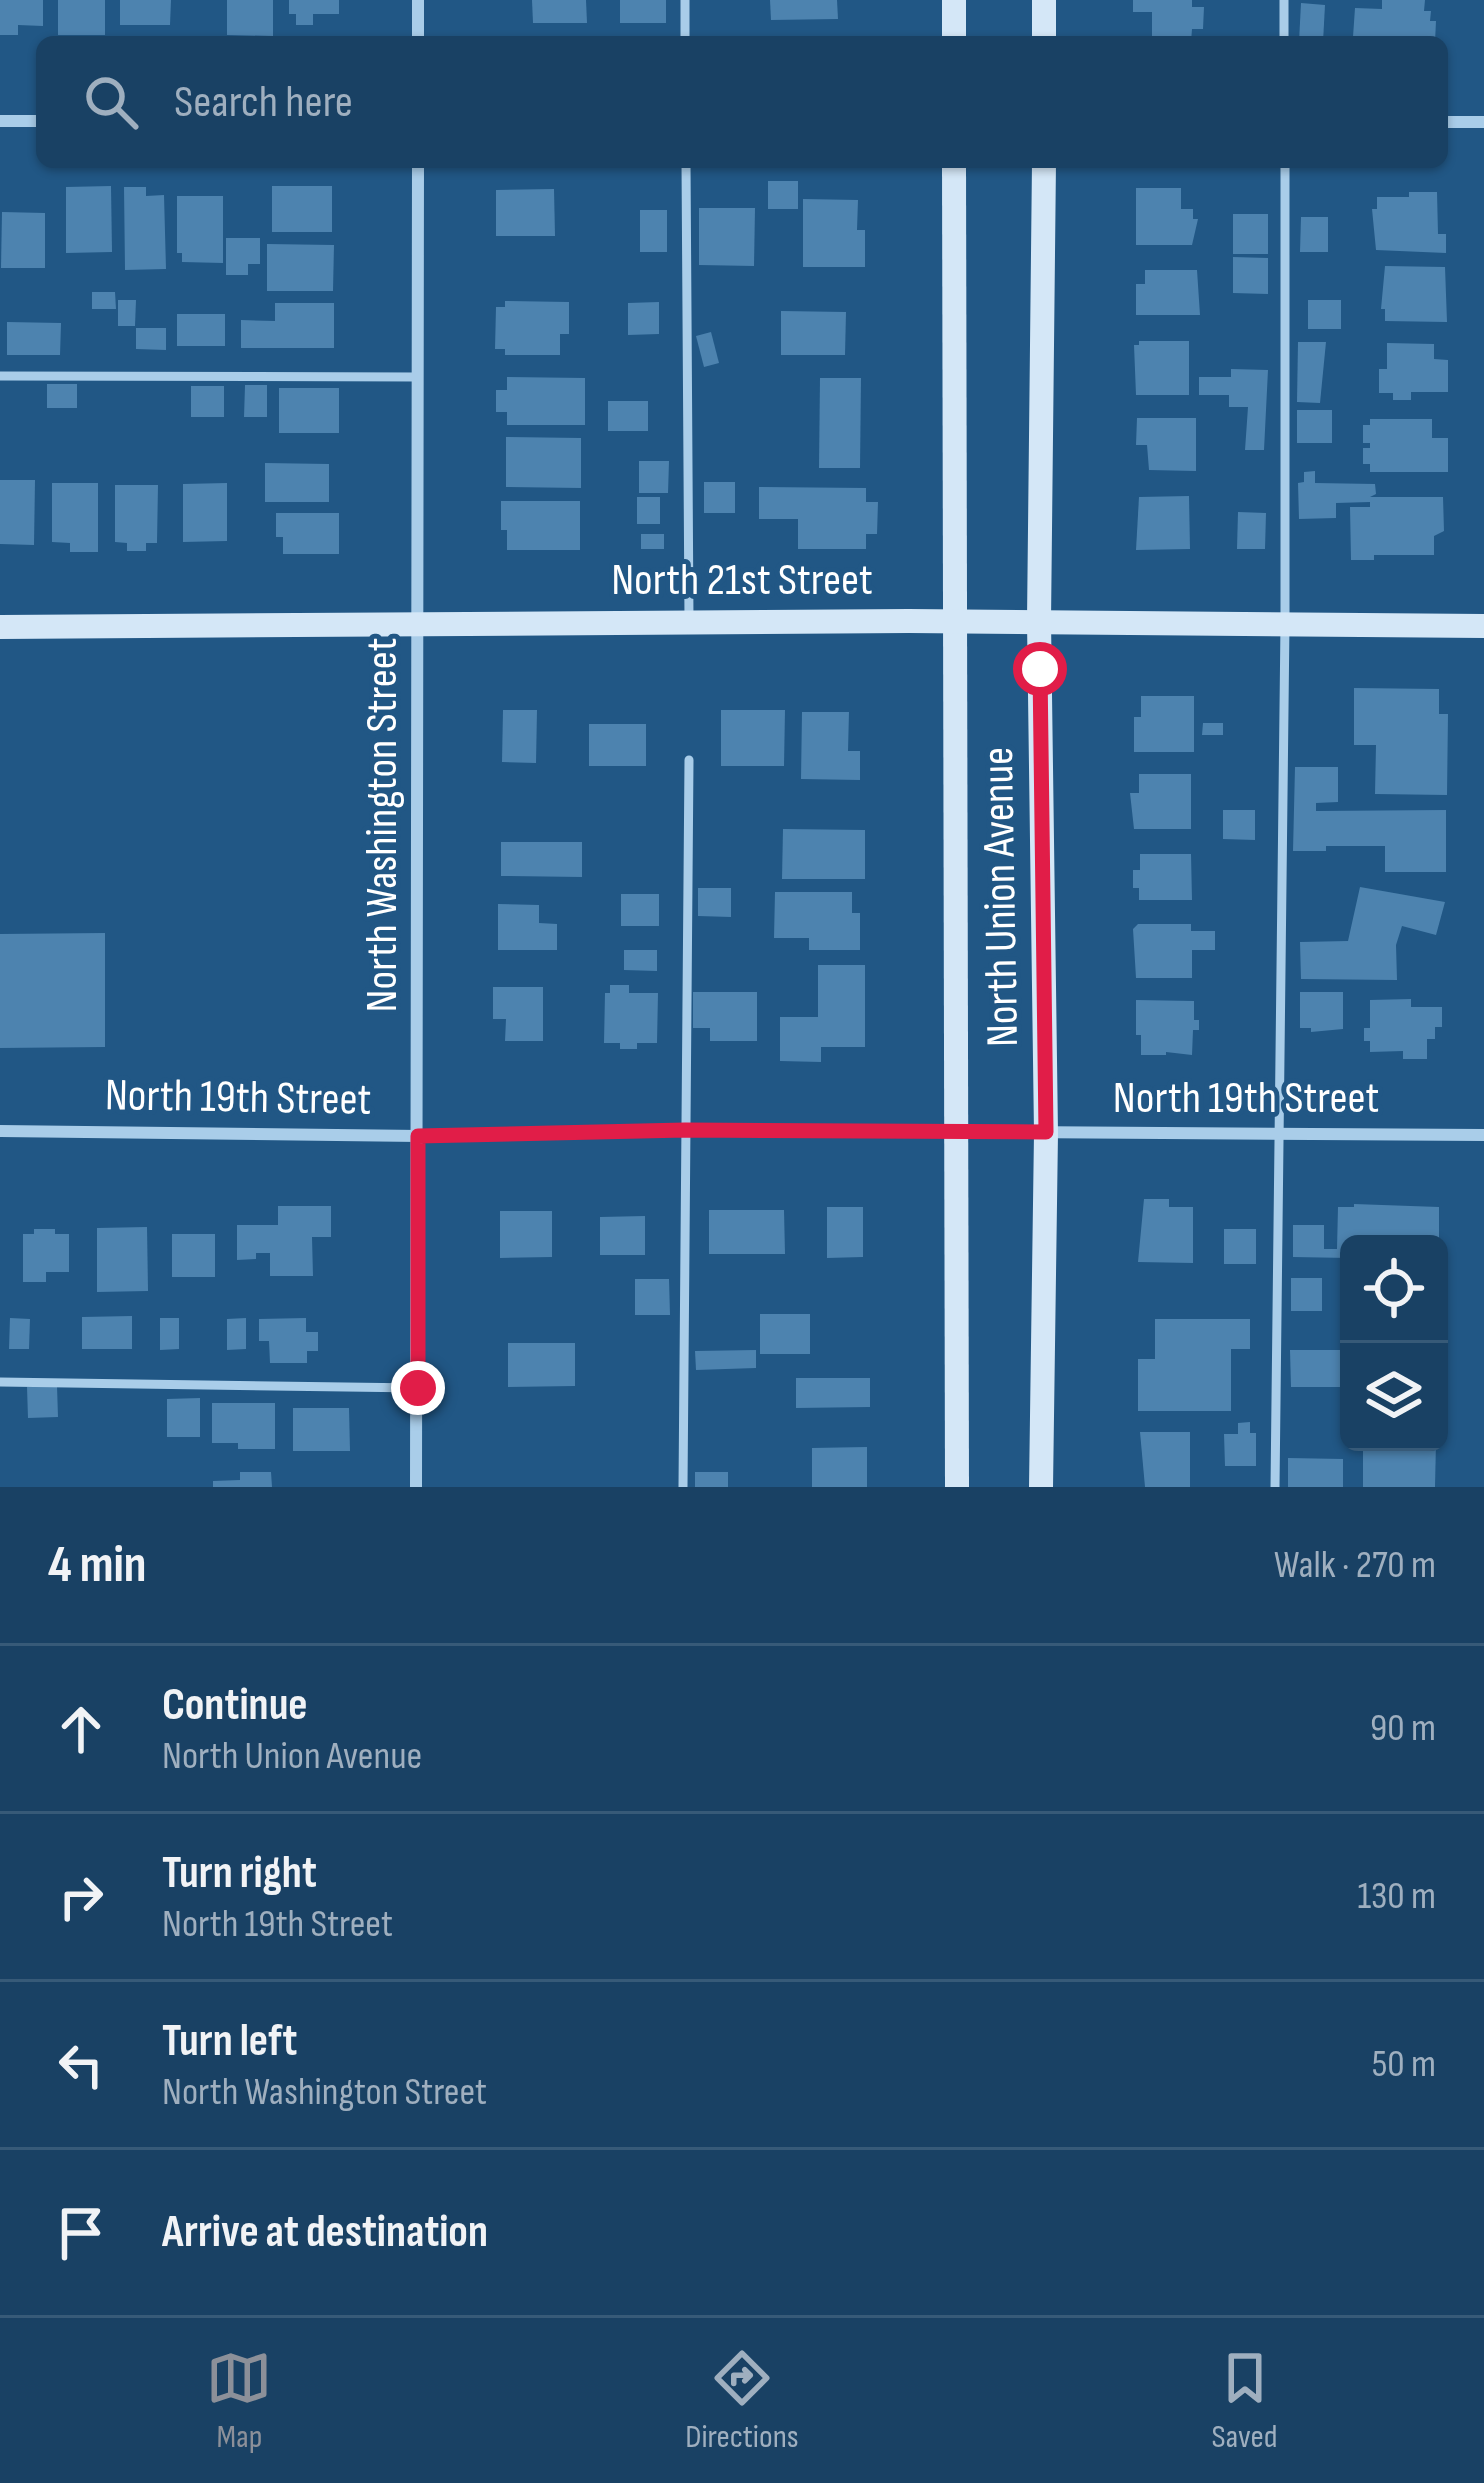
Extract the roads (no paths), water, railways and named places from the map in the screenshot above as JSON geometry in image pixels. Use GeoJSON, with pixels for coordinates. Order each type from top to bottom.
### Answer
{"type":"FeatureCollection","features":[{"type":"Feature","properties":{"kind":"street"},"geometry":{"type":"LineString","coordinates":[[418,0],[418,36]]}},
{"type":"Feature","properties":{"kind":"street"},"geometry":{"type":"LineString","coordinates":[[954,0],[954,36]]}},
{"type":"Feature","properties":{"kind":"street"},"geometry":{"type":"LineString","coordinates":[[1044,0],[1044,36]]}},
{"type":"Feature","properties":{"kind":"street"},"geometry":{"type":"LineString","coordinates":[[0,121],[36,121]]}},
{"type":"Feature","properties":{"kind":"street"},"geometry":{"type":"LineString","coordinates":[[1448,122],[1484,122]]}},
{"type":"Feature","properties":{"kind":"street","name":"North Washington Street"},"geometry":{"type":"LineString","coordinates":[[416,1487],[418,168]]}},
{"type":"Feature","properties":{"kind":"street","name":"North Union Avenue"},"geometry":{"type":"LineString","coordinates":[[954,168],[957,1487]]}},
{"type":"Feature","properties":{"kind":"street","name":"North Union Avenue"},"geometry":{"type":"LineString","coordinates":[[1041,1487],[1046,1132],[1040,621],[1044,168]]}},
{"type":"Feature","properties":{"kind":"street","name":"North 21st Street"},"geometry":{"type":"LineString","coordinates":[[0,627],[956,621],[1484,626]]}},
{"type":"Feature","properties":{"kind":"street","name":"North 19th Street"},"geometry":{"type":"LineString","coordinates":[[0,1131],[1484,1136]]}},
{"type":"Feature","properties":{"kind":"lane"},"geometry":{"type":"LineString","coordinates":[[685,0],[685,36]]}},
{"type":"Feature","properties":{"kind":"lane"},"geometry":{"type":"LineString","coordinates":[[1284,0],[1284,36]]}},
{"type":"Feature","properties":{"kind":"lane"},"geometry":{"type":"LineString","coordinates":[[686,168],[689,622]]}},
{"type":"Feature","properties":{"kind":"lane"},"geometry":{"type":"LineString","coordinates":[[1275,1487],[1285,168]]}},
{"type":"Feature","properties":{"kind":"lane"},"geometry":{"type":"LineString","coordinates":[[0,376],[418,377]]}},
{"type":"Feature","properties":{"kind":"lane"},"geometry":{"type":"LineString","coordinates":[[683,1487],[689,760]]}},
{"type":"Feature","properties":{"kind":"lane"},"geometry":{"type":"LineString","coordinates":[[0,1382],[418,1388]]}}]}
